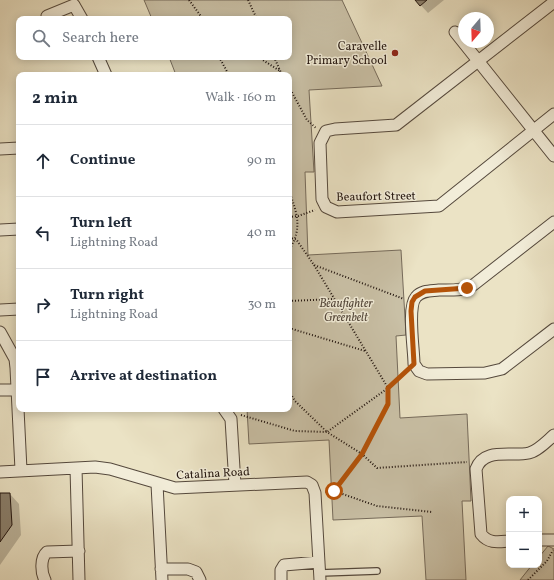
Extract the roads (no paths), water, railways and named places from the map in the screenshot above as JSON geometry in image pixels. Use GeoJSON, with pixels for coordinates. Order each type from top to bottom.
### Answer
{"type":"FeatureCollection","features":[{"type":"Feature","properties":{"kind":"street"},"geometry":{"type":"LineString","coordinates":[[478,61],[554,2]]}},
{"type":"Feature","properties":{"kind":"street"},"geometry":{"type":"LineString","coordinates":[[47,16],[74,4],[80,16]]}},
{"type":"Feature","properties":{"kind":"street"},"geometry":{"type":"LineString","coordinates":[[455,32],[554,156]]}},
{"type":"Feature","properties":{"kind":"street"},"geometry":{"type":"LineString","coordinates":[[99,60],[105,72]]}},
{"type":"Feature","properties":{"kind":"street","name":"Beaufort Street"},"geometry":{"type":"LineString","coordinates":[[478,61],[396,125],[335,129],[326,131],[323,134],[320,143],[322,199],[326,207],[337,212],[439,206],[554,114]]}},
{"type":"Feature","properties":{"kind":"street"},"geometry":{"type":"LineString","coordinates":[[0,150],[16,148]]}},
{"type":"Feature","properties":{"kind":"street"},"geometry":{"type":"LineString","coordinates":[[554,222],[472,286],[461,289],[425,291],[415,297],[412,302],[411,311],[414,364],[419,371],[427,374],[494,372],[509,364],[554,329]]}},
{"type":"Feature","properties":{"kind":"street"},"geometry":{"type":"LineString","coordinates":[[0,230],[16,229]]}},
{"type":"Feature","properties":{"kind":"street"},"geometry":{"type":"LineString","coordinates":[[0,310],[16,309]]}},
{"type":"Feature","properties":{"kind":"street"},"geometry":{"type":"LineString","coordinates":[[0,332],[15,359],[16,369]]}},
{"type":"Feature","properties":{"kind":"street"},"geometry":{"type":"LineString","coordinates":[[0,390],[16,390]]}},
{"type":"Feature","properties":{"kind":"street"},"geometry":{"type":"LineString","coordinates":[[19,412],[21,470]]}},
{"type":"Feature","properties":{"kind":"street"},"geometry":{"type":"LineString","coordinates":[[227,412],[231,419],[235,485]]}},
{"type":"Feature","properties":{"kind":"street"},"geometry":{"type":"LineString","coordinates":[[506,541],[491,542],[481,534],[476,469],[478,463],[482,459],[492,455],[531,452],[554,435]]}},
{"type":"Feature","properties":{"kind":"street"},"geometry":{"type":"LineString","coordinates":[[76,468],[79,551],[78,580]]}},
{"type":"Feature","properties":{"kind":"street","name":"Catalina Road"},"geometry":{"type":"LineString","coordinates":[[0,472],[104,468],[175,488],[304,482],[312,488],[320,572]]}},
{"type":"Feature","properties":{"kind":"street"},"geometry":{"type":"LineString","coordinates":[[157,484],[162,575],[191,570],[196,572],[200,580]]}},
{"type":"Feature","properties":{"kind":"street"},"geometry":{"type":"LineString","coordinates":[[542,540],[554,540]]}},
{"type":"Feature","properties":{"kind":"street"},"geometry":{"type":"LineString","coordinates":[[46,580],[42,573],[43,557],[47,552],[79,551]]}},
{"type":"Feature","properties":{"kind":"street"},"geometry":{"type":"LineString","coordinates":[[281,580],[282,568],[286,564],[320,572]]}},
{"type":"Feature","properties":{"kind":"lane"},"geometry":{"type":"LineString","coordinates":[[320,572],[377,571]]}},
{"type":"Feature","properties":{"kind":"place","name":"Caravelle Primary School"},"geometry":{"type":"Point","coordinates":[395,53]}},
{"type":"Feature","properties":{"kind":"park label","name":"Beaufighter Greenbelt"},"geometry":{"type":"Point","coordinates":[346,310]}}]}
